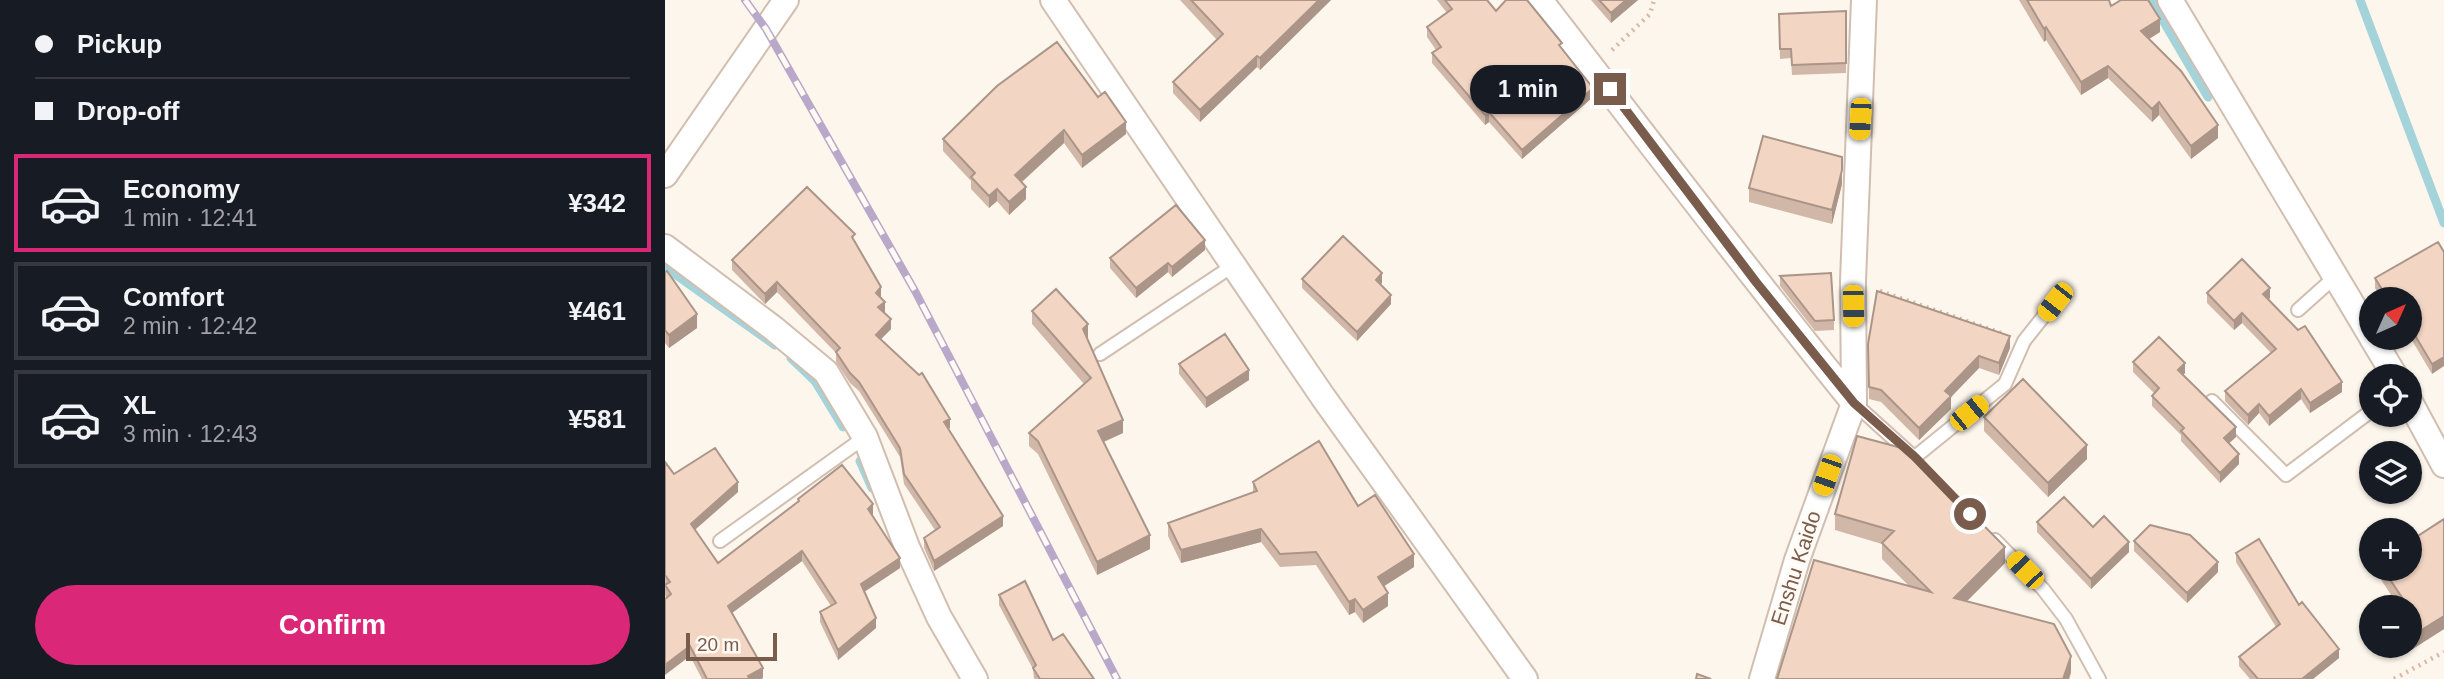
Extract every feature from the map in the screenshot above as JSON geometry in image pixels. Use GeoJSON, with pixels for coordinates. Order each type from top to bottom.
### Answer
{"type":"FeatureCollection","features":[{"type":"Feature","properties":{"kind":"street"},"geometry":{"type":"LineString","coordinates":[[668,162],[786,0]]}},
{"type":"Feature","properties":{"kind":"street"},"geometry":{"type":"LineString","coordinates":[[1053,0],[1323,397],[1525,679]]}},
{"type":"Feature","properties":{"kind":"street"},"geometry":{"type":"LineString","coordinates":[[1540,0],[1756,282],[1854,403]]}},
{"type":"Feature","properties":{"kind":"street","name":"Enshu Kaido"},"geometry":{"type":"LineString","coordinates":[[1762,679],[1797,560],[1854,403],[1853,281],[1864,0]]}},
{"type":"Feature","properties":{"kind":"street"},"geometry":{"type":"LineString","coordinates":[[2171,0],[2359,315]]}},
{"type":"Feature","properties":{"kind":"street"},"geometry":{"type":"LineString","coordinates":[[665,247],[773,328],[826,372],[865,437],[923,582],[939,617],[975,679]]}},
{"type":"Feature","properties":{"kind":"street"},"geometry":{"type":"LineString","coordinates":[[2422,424],[2444,465]]}},
{"type":"Feature","properties":{"kind":"lane"},"geometry":{"type":"LineString","coordinates":[[1100,354],[1234,265]]}},
{"type":"Feature","properties":{"kind":"lane"},"geometry":{"type":"LineString","coordinates":[[2298,310],[2336,276]]}},
{"type":"Feature","properties":{"kind":"lane"},"geometry":{"type":"LineString","coordinates":[[1854,403],[1919,462],[2005,384],[2024,341],[2055,302]]}},
{"type":"Feature","properties":{"kind":"lane"},"geometry":{"type":"LineString","coordinates":[[2212,401],[2286,475],[2359,420]]}},
{"type":"Feature","properties":{"kind":"lane"},"geometry":{"type":"LineString","coordinates":[[720,541],[865,437]]}},
{"type":"Feature","properties":{"kind":"lane"},"geometry":{"type":"LineString","coordinates":[[1988,533],[2043,589],[2066,619],[2099,679]]}},
{"type":"Feature","properties":{"kind":"path"},"geometry":{"type":"LineString","coordinates":[[1594,68],[1650,14],[1654,0]]}},
{"type":"Feature","properties":{"kind":"path"},"geometry":{"type":"LineString","coordinates":[[1853,281],[2024,341]]}},
{"type":"Feature","properties":{"kind":"path"},"geometry":{"type":"LineString","coordinates":[[2394,679],[2444,652]]}},
{"type":"Feature","properties":{"kind":"building"},"geometry":{"type":"Polygon","coordinates":[[[1191,0],[1319,0],[1260,58],[1257,56],[1200,110],[1173,82],[1223,34],[1191,0]]]}},
{"type":"Feature","properties":{"kind":"building"},"geometry":{"type":"Polygon","coordinates":[[[1445,0],[1487,0],[1496,11],[1506,0],[1527,0],[1562,43],[1559,45],[1593,88],[1522,150],[1489,112],[1485,115],[1432,53],[1441,47],[1427,27],[1452,9],[1445,0]]]}},
{"type":"Feature","properties":{"kind":"building"},"geometry":{"type":"Polygon","coordinates":[[[1599,0],[1626,0],[1611,13],[1599,0]]]}},
{"type":"Feature","properties":{"kind":"building"},"geometry":{"type":"Polygon","coordinates":[[[2027,0],[2109,0],[2111,6],[2121,0],[2148,0],[2160,19],[2141,31],[2181,71],[2218,125],[2191,146],[2159,102],[2152,109],[2108,66],[2081,82],[2027,0]]]}},
{"type":"Feature","properties":{"kind":"building"},"geometry":{"type":"Polygon","coordinates":[[[1846,11],[1846,63],[1792,65],[1791,49],[1780,49],[1779,14],[1846,11]]]}},
{"type":"Feature","properties":{"kind":"building"},"geometry":{"type":"Polygon","coordinates":[[[1057,42],[1098,97],[1105,92],[1126,122],[1082,155],[1064,130],[1015,175],[1026,187],[1009,202],[997,189],[989,196],[971,177],[975,173],[943,139],[997,86],[1057,42]]]}},
{"type":"Feature","properties":{"kind":"building"},"geometry":{"type":"Polygon","coordinates":[[[1763,136],[1842,157],[1842,170],[1832,210],[1749,188],[1763,136]]]}},
{"type":"Feature","properties":{"kind":"building"},"geometry":{"type":"Polygon","coordinates":[[[807,187],[855,234],[852,237],[881,287],[876,293],[885,302],[878,307],[891,319],[876,335],[919,375],[922,373],[950,419],[944,422],[1003,516],[934,561],[924,538],[940,527],[904,474],[900,448],[859,382],[836,352],[840,348],[777,282],[765,294],[732,260],[807,187]]]}},
{"type":"Feature","properties":{"kind":"building"},"geometry":{"type":"Polygon","coordinates":[[[1176,205],[1205,240],[1172,267],[1168,263],[1136,288],[1110,258],[1176,205]]]}},
{"type":"Feature","properties":{"kind":"building"},"geometry":{"type":"Polygon","coordinates":[[[1343,236],[1382,273],[1376,280],[1391,295],[1357,332],[1302,279],[1343,236]]]}},
{"type":"Feature","properties":{"kind":"building"},"geometry":{"type":"Polygon","coordinates":[[[2438,242],[2444,252],[2444,357],[2432,364],[2422,347],[2422,287],[2381,287],[2375,278],[2438,242]]]}},
{"type":"Feature","properties":{"kind":"building"},"geometry":{"type":"Polygon","coordinates":[[[2242,259],[2270,288],[2263,294],[2298,330],[2305,326],[2342,382],[2310,403],[2301,389],[2269,416],[2259,404],[2248,415],[2225,391],[2276,349],[2242,313],[2234,321],[2207,293],[2242,259]]]}},
{"type":"Feature","properties":{"kind":"building"},"geometry":{"type":"Polygon","coordinates":[[[667,271],[697,314],[669,335],[665,330],[667,271]]]}},
{"type":"Feature","properties":{"kind":"building"},"geometry":{"type":"Polygon","coordinates":[[[1831,273],[1834,320],[1815,321],[1780,276],[1831,273]]]}},
{"type":"Feature","properties":{"kind":"building"},"geometry":{"type":"Polygon","coordinates":[[[1056,289],[1088,324],[1083,329],[1123,420],[1098,431],[1150,535],[1097,562],[1038,441],[1029,433],[1091,378],[1032,311],[1056,289]]]}},
{"type":"Feature","properties":{"kind":"building"},"geometry":{"type":"Polygon","coordinates":[[[1877,291],[2010,336],[1999,363],[1979,356],[1945,391],[1951,396],[1919,428],[1881,390],[1869,387],[1868,344],[1877,291]]]}},
{"type":"Feature","properties":{"kind":"building"},"geometry":{"type":"Polygon","coordinates":[[[1225,334],[1249,370],[1206,398],[1179,364],[1225,334]]]}},
{"type":"Feature","properties":{"kind":"building"},"geometry":{"type":"Polygon","coordinates":[[[2159,337],[2185,363],[2178,370],[2236,427],[2224,438],[2239,454],[2220,473],[2181,431],[2184,428],[2152,396],[2159,388],[2133,362],[2159,337]]]}},
{"type":"Feature","properties":{"kind":"building"},"geometry":{"type":"Polygon","coordinates":[[[2023,379],[2087,445],[2048,483],[1984,417],[2023,379]]]}},
{"type":"Feature","properties":{"kind":"building"},"geometry":{"type":"Polygon","coordinates":[[[1857,436],[1909,450],[2005,547],[1954,598],[2054,624],[2071,656],[2063,679],[1777,679],[1814,560],[1931,592],[1882,543],[1894,531],[1835,514],[1857,436]]]}},
{"type":"Feature","properties":{"kind":"building"},"geometry":{"type":"Polygon","coordinates":[[[1319,441],[1358,506],[1375,495],[1414,554],[1378,577],[1388,593],[1363,610],[1355,599],[1349,602],[1316,552],[1280,554],[1261,529],[1181,550],[1168,523],[1257,491],[1253,482],[1319,441]]]}},
{"type":"Feature","properties":{"kind":"building"},"geometry":{"type":"Polygon","coordinates":[[[715,448],[738,482],[691,524],[718,563],[842,465],[873,504],[868,509],[900,558],[861,584],[876,618],[838,650],[820,612],[836,603],[802,551],[728,606],[763,668],[748,676],[750,679],[707,679],[690,646],[665,665],[665,599],[671,594],[665,585],[670,582],[665,575],[665,462],[674,474],[715,448]]]}},
{"type":"Feature","properties":{"kind":"building"},"geometry":{"type":"Polygon","coordinates":[[[2064,497],[2093,527],[2104,516],[2129,542],[2091,579],[2037,522],[2064,497]]]}},
{"type":"Feature","properties":{"kind":"building"},"geometry":{"type":"Polygon","coordinates":[[[2444,519],[2444,616],[2422,630],[2422,595],[2400,595],[2391,581],[2422,581],[2422,533],[2444,519]]]}},
{"type":"Feature","properties":{"kind":"building"},"geometry":{"type":"Polygon","coordinates":[[[2150,525],[2190,535],[2218,562],[2187,593],[2134,541],[2150,525]]]}},
{"type":"Feature","properties":{"kind":"building"},"geometry":{"type":"Polygon","coordinates":[[[2259,539],[2299,605],[2302,602],[2339,649],[2302,679],[2258,679],[2239,657],[2280,624],[2236,553],[2259,539]]]}},
{"type":"Feature","properties":{"kind":"building"},"geometry":{"type":"Polygon","coordinates":[[[1025,581],[1053,640],[1063,634],[1094,679],[1040,679],[1033,668],[1036,665],[999,595],[1025,581]]]}},
{"type":"Feature","properties":{"kind":"building"},"geometry":{"type":"Polygon","coordinates":[[[1697,674],[1711,679],[1696,679],[1697,674]]]}},
{"type":"Feature","properties":{"kind":"waterway"},"geometry":{"type":"LineString","coordinates":[[2151,0],[2208,97]]}},
{"type":"Feature","properties":{"kind":"waterway"},"geometry":{"type":"LineString","coordinates":[[2360,0],[2444,223]]}},
{"type":"Feature","properties":{"kind":"waterway"},"geometry":{"type":"LineString","coordinates":[[665,267],[775,345]]}},
{"type":"Feature","properties":{"kind":"waterway"},"geometry":{"type":"LineString","coordinates":[[791,358],[815,381],[843,427]]}},
{"type":"Feature","properties":{"kind":"waterway"},"geometry":{"type":"LineString","coordinates":[[860,461],[872,488]]}},
{"type":"Feature","properties":{"kind":"railway"},"geometry":{"type":"LineString","coordinates":[[745,0],[766,29],[915,291],[1117,679]]}},
{"type":"Feature","properties":{"kind":"route"},"geometry":{"type":"LineString","coordinates":[[1610,89],[1756,282],[1854,403],[1915,457],[1970,514]]}}]}
